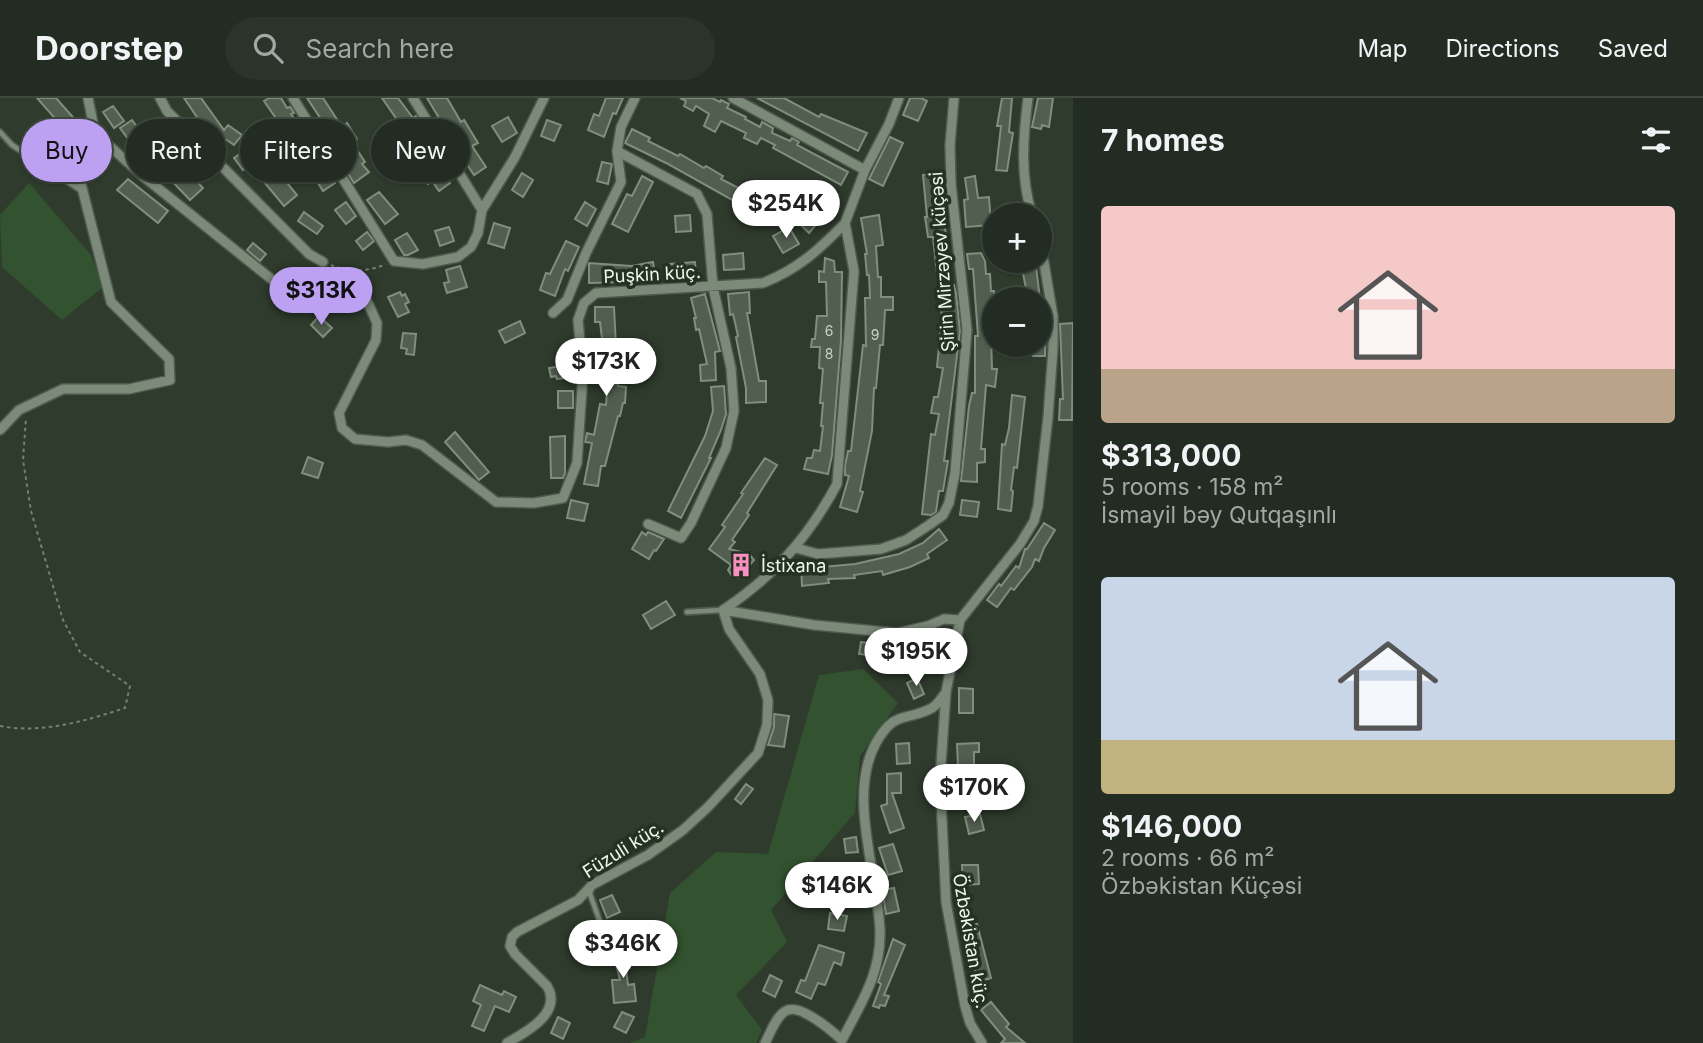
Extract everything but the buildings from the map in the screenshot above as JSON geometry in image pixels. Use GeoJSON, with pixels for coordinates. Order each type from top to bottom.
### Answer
{"type":"FeatureCollection","features":[{"type":"Feature","properties":{"kind":"street"},"geometry":{"type":"LineString","coordinates":[[88,98],[92,119]]}},
{"type":"Feature","properties":{"kind":"street"},"geometry":{"type":"LineString","coordinates":[[160,98],[167,111],[309,254],[323,262]]}},
{"type":"Feature","properties":{"kind":"street"},"geometry":{"type":"LineString","coordinates":[[293,98],[394,261],[423,264],[458,257],[471,247],[482,210],[515,157],[544,98]]}},
{"type":"Feature","properties":{"kind":"street"},"geometry":{"type":"LineString","coordinates":[[413,98],[482,210]]}},
{"type":"Feature","properties":{"kind":"street"},"geometry":{"type":"LineString","coordinates":[[531,98],[538,110]]}},
{"type":"Feature","properties":{"kind":"street"},"geometry":{"type":"LineString","coordinates":[[553,313],[567,300],[586,253],[621,182],[617,151],[621,127],[635,98]]}},
{"type":"Feature","properties":{"kind":"street"},"geometry":{"type":"LineString","coordinates":[[733,98],[865,170]]}},
{"type":"Feature","properties":{"kind":"street"},"geometry":{"type":"LineString","coordinates":[[723,610],[746,595],[796,548],[823,510],[837,484],[854,271],[845,223],[865,170],[899,98]]}},
{"type":"Feature","properties":{"kind":"street","name":"Şirin Mirzəyev küçəsi"},"geometry":{"type":"LineString","coordinates":[[796,548],[818,554],[881,549],[906,540],[929,525],[943,515],[949,503],[956,460],[967,330],[951,184],[950,145],[954,98]]}},
{"type":"Feature","properties":{"kind":"street"},"geometry":{"type":"LineString","coordinates":[[1028,98],[1023,139],[1024,180],[1029,203]]}},
{"type":"Feature","properties":{"kind":"street"},"geometry":{"type":"LineString","coordinates":[[112,145],[145,177],[295,298]]}},
{"type":"Feature","properties":{"kind":"street"},"geometry":{"type":"LineString","coordinates":[[617,151],[697,194],[707,214],[713,287],[731,368],[734,411],[726,449],[691,523],[681,538],[648,524]]}},
{"type":"Feature","properties":{"kind":"street"},"geometry":{"type":"LineString","coordinates":[[0,430],[19,410],[63,389],[129,389],[170,380],[169,359],[111,302],[81,182]]}},
{"type":"Feature","properties":{"kind":"street","name":"Puşkin küç."},"geometry":{"type":"LineString","coordinates":[[344,283],[367,301],[377,323],[376,340],[339,413],[342,428],[355,439],[388,442],[406,440],[422,445],[496,502],[534,503],[563,498],[577,463],[583,373],[578,320],[584,303],[596,293],[763,283],[788,273],[802,263],[845,223]]}},
{"type":"Feature","properties":{"kind":"street","name":"Özbəkistan küç."},"geometry":{"type":"LineString","coordinates":[[982,1043],[970,1023],[965,1006],[946,902],[940,779],[946,692],[960,620],[1020,544],[1034,521],[1038,506],[1053,349],[1053,316],[1046,273]]}},
{"type":"Feature","properties":{"kind":"street"},"geometry":{"type":"LineString","coordinates":[[723,610],[814,625],[897,633],[929,626],[944,619],[960,620]]}},
{"type":"Feature","properties":{"kind":"street","name":"Füzuli küç."},"geometry":{"type":"LineString","coordinates":[[508,1043],[532,1030],[545,1013],[551,993],[514,954],[510,946],[512,937],[578,900],[592,885],[648,855],[683,830],[758,753],[767,726],[768,700],[761,674],[729,629],[723,610]]}},
{"type":"Feature","properties":{"kind":"street"},"geometry":{"type":"LineString","coordinates":[[765,1043],[781,1015],[787,1010],[808,1015],[843,1042],[875,976],[880,932],[863,802],[864,776],[869,756],[895,719],[929,709],[946,692]]}},
{"type":"Feature","properties":{"kind":"lane"},"geometry":{"type":"LineString","coordinates":[[0,132],[12,145],[83,191]]}},
{"type":"Feature","properties":{"kind":"lane"},"geometry":{"type":"LineString","coordinates":[[687,612],[723,610]]}},
{"type":"Feature","properties":{"kind":"lane"},"geometry":{"type":"LineString","coordinates":[[592,885],[590,894],[604,933]]}},
{"type":"Feature","properties":{"kind":"path"},"geometry":{"type":"LineString","coordinates":[[323,262],[341,269],[357,270],[377,269],[394,261]]}},
{"type":"Feature","properties":{"kind":"path"},"geometry":{"type":"LineString","coordinates":[[323,262],[333,276],[344,283]]}},
{"type":"Feature","properties":{"kind":"path"},"geometry":{"type":"LineString","coordinates":[[0,726],[21,730],[58,726],[106,714],[125,708],[130,686],[80,652],[63,620],[30,511],[23,460],[27,406]]}},
{"type":"Feature","properties":{"kind":"green space"},"geometry":{"type":"Polygon","coordinates":[[[29,183],[91,255],[103,287],[62,320],[2,267],[0,215],[29,183]]]}},
{"type":"Feature","properties":{"kind":"green space"},"geometry":{"type":"Polygon","coordinates":[[[863,669],[898,703],[860,756],[855,813],[771,910],[787,942],[736,995],[762,1030],[756,1043],[630,1043],[645,1037],[670,893],[716,852],[768,854],[819,675],[863,669]]]}},
{"type":"Feature","properties":{"kind":"place","name":"İstixana"},"geometry":{"type":"Point","coordinates":[741,565]}}]}
